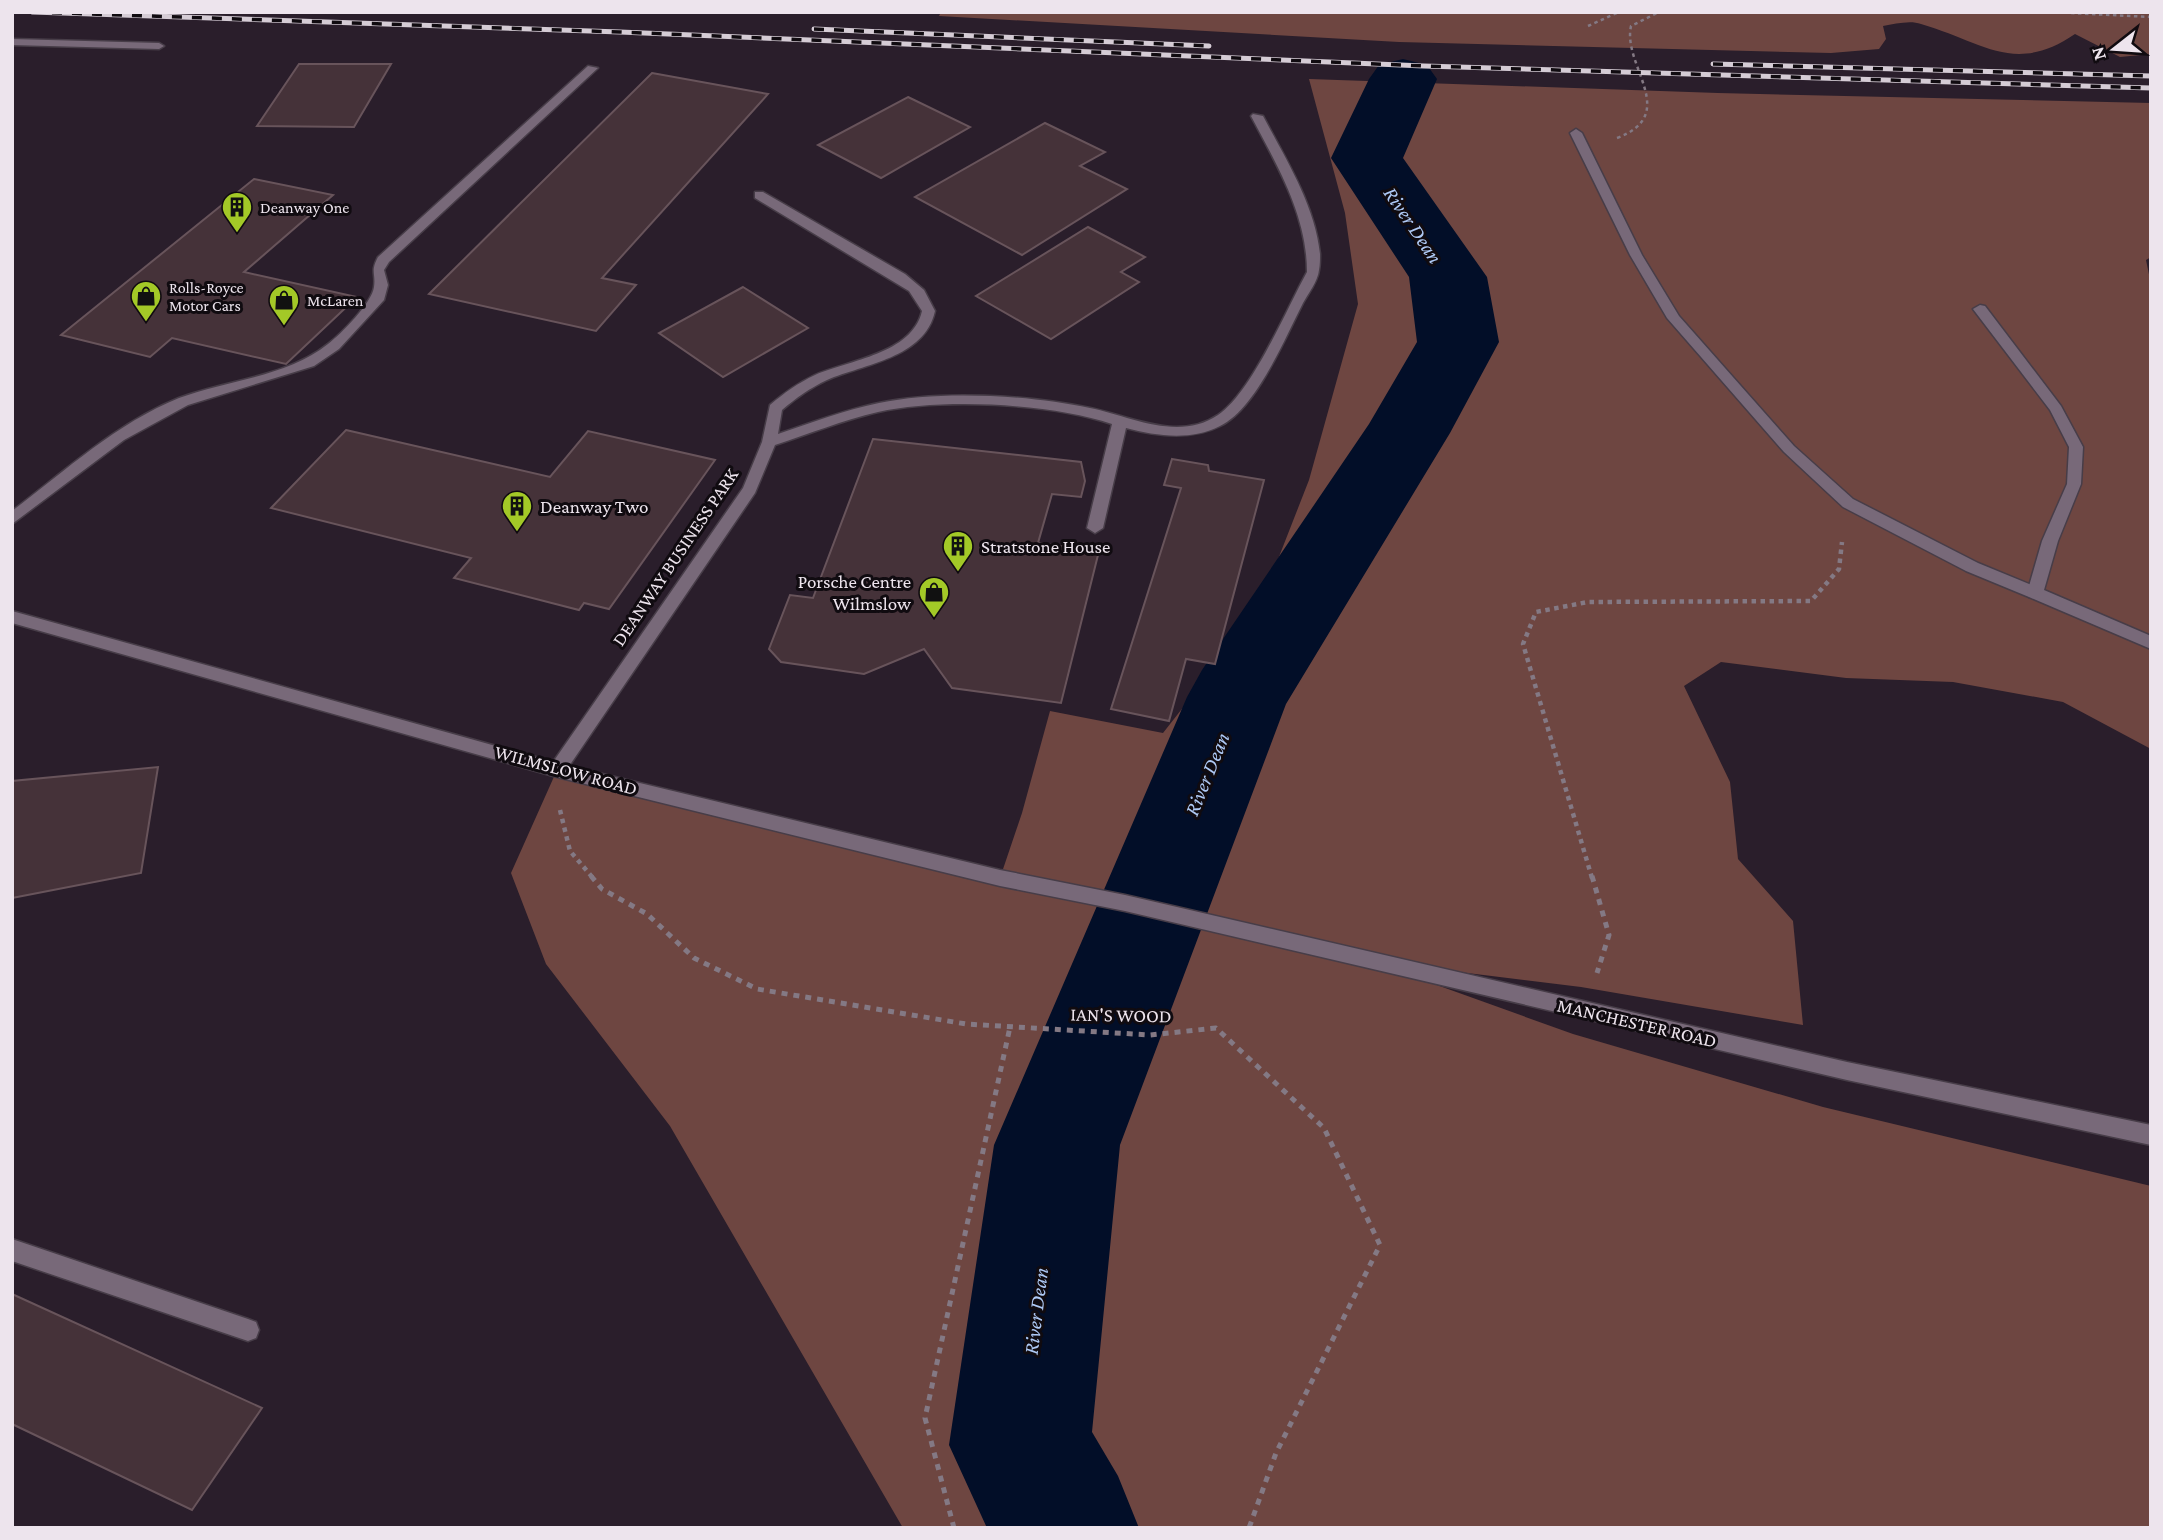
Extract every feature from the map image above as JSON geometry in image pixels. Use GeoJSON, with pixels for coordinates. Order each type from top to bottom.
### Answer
{"type":"FeatureCollection","features":[{"type":"Feature","properties":{"kind":"street"},"geometry":{"type":"LineString","coordinates":[[12,42],[159,46]]}},
{"type":"Feature","properties":{"kind":"street"},"geometry":{"type":"LineString","coordinates":[[12,519],[119,437],[183,402],[309,363],[334,346],[377,300],[381,285],[378,270],[383,260],[592,68]]}},
{"type":"Feature","properties":{"kind":"street"},"geometry":{"type":"LineString","coordinates":[[769,442],[846,416],[919,402],[1004,402],[1093,412],[1119,422],[1162,431],[1208,426],[1226,417],[1243,398],[1313,272],[1315,257],[1290,178],[1257,116]]}},
{"type":"Feature","properties":{"kind":"street"},"geometry":{"type":"LineString","coordinates":[[1579,139],[1636,255],[1674,318],[1789,449],[1848,503],[1972,567],[2151,643]]}},
{"type":"Feature","properties":{"kind":"street","name":"DEANWAY BUSINESS PARK"},"geometry":{"type":"LineString","coordinates":[[557,770],[750,489],[769,442],[775,408],[793,392],[832,373],[898,349],[921,330],[928,317],[920,294],[900,277],[759,195]]}},
{"type":"Feature","properties":{"kind":"street"},"geometry":{"type":"LineString","coordinates":[[1980,309],[2056,409],[2076,447],[2074,484],[2050,541],[2035,593]]}},
{"type":"Feature","properties":{"kind":"street"},"geometry":{"type":"LineString","coordinates":[[1095,528],[1119,422]]}},
{"type":"Feature","properties":{"kind":"street","name":"WILMSLOW ROAD"},"geometry":{"type":"LineString","coordinates":[[12,617],[557,770],[1000,878],[1125,903]]}},
{"type":"Feature","properties":{"kind":"street","name":"MANCHESTER ROAD"},"geometry":{"type":"LineString","coordinates":[[1125,903],[1847,1071],[2151,1135]]}},
{"type":"Feature","properties":{"kind":"street"},"geometry":{"type":"LineString","coordinates":[[12,1251],[248,1329]]}},
{"type":"Feature","properties":{"kind":"path"},"geometry":{"type":"LineString","coordinates":[[1588,26],[1619,12]]}},
{"type":"Feature","properties":{"kind":"path"},"geometry":{"type":"LineString","coordinates":[[1579,139],[1632,135],[1642,127],[1648,112],[1629,35],[1631,26],[1659,12]]}},
{"type":"Feature","properties":{"kind":"path"},"geometry":{"type":"LineString","coordinates":[[2050,12],[2151,17]]}},
{"type":"Feature","properties":{"kind":"path"},"geometry":{"type":"LineString","coordinates":[[1609,935],[1523,644],[1536,612],[1588,602],[1747,603],[1811,600],[1839,569],[1848,503]]}},
{"type":"Feature","properties":{"kind":"path","name":"IAN'S WOOD"},"geometry":{"type":"LineString","coordinates":[[557,770],[560,809],[570,851],[602,889],[647,914],[694,958],[757,989],[965,1024],[1150,1035],[1216,1028],[1324,1128],[1380,1245],[1276,1453],[1249,1528]]}},
{"type":"Feature","properties":{"kind":"path"},"geometry":{"type":"LineString","coordinates":[[954,1528],[925,1418],[1013,1027]]}},
{"type":"Feature","properties":{"kind":"shaded area"},"geometry":{"type":"Polygon","coordinates":[[[941,12],[2151,12],[2151,54],[2120,57],[2075,34],[2034,53],[2015,54],[1980,46],[1912,22],[1883,26],[1886,39],[1879,49],[1831,53],[1399,42],[939,16],[941,12]]]}},
{"type":"Feature","properties":{"kind":"shaded area"},"geometry":{"type":"Polygon","coordinates":[[[1309,79],[1718,93],[2151,103],[2151,257],[2146,260],[2151,284],[2151,749],[2063,702],[1953,682],[1846,678],[1721,662],[1684,686],[1730,782],[1738,859],[1793,921],[1803,1025],[1581,987],[1370,961],[1573,1034],[1823,1107],[2151,1186],[2151,1528],[903,1528],[670,1126],[546,964],[511,873],[557,770],[1000,878],[1022,813],[1050,711],[1163,733],[1257,613],[1309,480],[1358,304],[1345,213],[1309,79]]]}},
{"type":"Feature","properties":{"kind":"building"},"geometry":{"type":"Polygon","coordinates":[[[299,64],[391,64],[354,127],[257,126],[299,64]]]}},
{"type":"Feature","properties":{"kind":"building"},"geometry":{"type":"Polygon","coordinates":[[[652,73],[768,94],[602,278],[636,285],[596,331],[429,294],[652,73]]]}},
{"type":"Feature","properties":{"kind":"building"},"geometry":{"type":"Polygon","coordinates":[[[908,97],[970,127],[881,178],[818,145],[908,97]]]}},
{"type":"Feature","properties":{"kind":"building"},"geometry":{"type":"Polygon","coordinates":[[[1045,123],[1105,152],[1080,166],[1127,189],[1022,255],[915,197],[1045,123]]]}},
{"type":"Feature","properties":{"kind":"building","name":"Deanway One"},"geometry":{"type":"Polygon","coordinates":[[[254,179],[333,195],[244,272],[357,297],[286,364],[172,338],[150,357],[61,335],[254,179]]]}},
{"type":"Feature","properties":{"kind":"building"},"geometry":{"type":"Polygon","coordinates":[[[1088,227],[1145,257],[1121,272],[1139,282],[1051,339],[976,296],[1088,227]]]}},
{"type":"Feature","properties":{"kind":"building"},"geometry":{"type":"Polygon","coordinates":[[[743,287],[808,328],[723,377],[659,333],[743,287]]]}},
{"type":"Feature","properties":{"kind":"building","name":"Deanway Two"},"geometry":{"type":"Polygon","coordinates":[[[346,430],[550,477],[588,431],[715,460],[609,609],[584,603],[579,610],[454,578],[471,558],[271,508],[346,430]]]}},
{"type":"Feature","properties":{"kind":"building","name":"Stratstone House"},"geometry":{"type":"Polygon","coordinates":[[[873,439],[1081,462],[1085,481],[1081,497],[1052,494],[1038,543],[1099,551],[1061,703],[952,688],[924,649],[864,674],[781,662],[769,649],[790,595],[813,598],[873,439]]]}},
{"type":"Feature","properties":{"kind":"building"},"geometry":{"type":"Polygon","coordinates":[[[1172,459],[1208,465],[1209,471],[1264,480],[1215,664],[1186,659],[1169,721],[1111,709],[1181,488],[1164,485],[1172,459]]]}},
{"type":"Feature","properties":{"kind":"building"},"geometry":{"type":"Polygon","coordinates":[[[158,767],[141,873],[12,898],[12,781],[158,767]]]}},
{"type":"Feature","properties":{"kind":"building"},"geometry":{"type":"Polygon","coordinates":[[[12,1294],[262,1408],[192,1510],[12,1424],[12,1294]]]}},
{"type":"Feature","properties":{"kind":"waterway","name":"River Dean"},"geometry":{"type":"LineString","coordinates":[[1066,1528],[1020,1445],[1057,1145],[1238,697],[1407,433],[1458,342],[1448,277],[1367,158],[1403,79]]}},
{"type":"Feature","properties":{"kind":"railway"},"geometry":{"type":"LineString","coordinates":[[32,12],[620,32],[1424,66],[2151,88]]}},
{"type":"Feature","properties":{"kind":"railway"},"geometry":{"type":"LineString","coordinates":[[814,29],[1209,46]]}},
{"type":"Feature","properties":{"kind":"railway"},"geometry":{"type":"LineString","coordinates":[[1713,64],[2151,76]]}},
{"type":"Feature","properties":{"kind":"place","name":"Deanway One"},"geometry":{"type":"Point","coordinates":[237,234]}},
{"type":"Feature","properties":{"kind":"place","name":"Rolls-Royce Motor Cars"},"geometry":{"type":"Point","coordinates":[146,323]}},
{"type":"Feature","properties":{"kind":"place","name":"McLaren"},"geometry":{"type":"Point","coordinates":[284,327]}},
{"type":"Feature","properties":{"kind":"place","name":"Deanway Two"},"geometry":{"type":"Point","coordinates":[517,533]}},
{"type":"Feature","properties":{"kind":"place","name":"Stratstone House"},"geometry":{"type":"Point","coordinates":[958,573]}},
{"type":"Feature","properties":{"kind":"place","name":"Porsche Centre Wilmslow"},"geometry":{"type":"Point","coordinates":[934,619]}}]}
